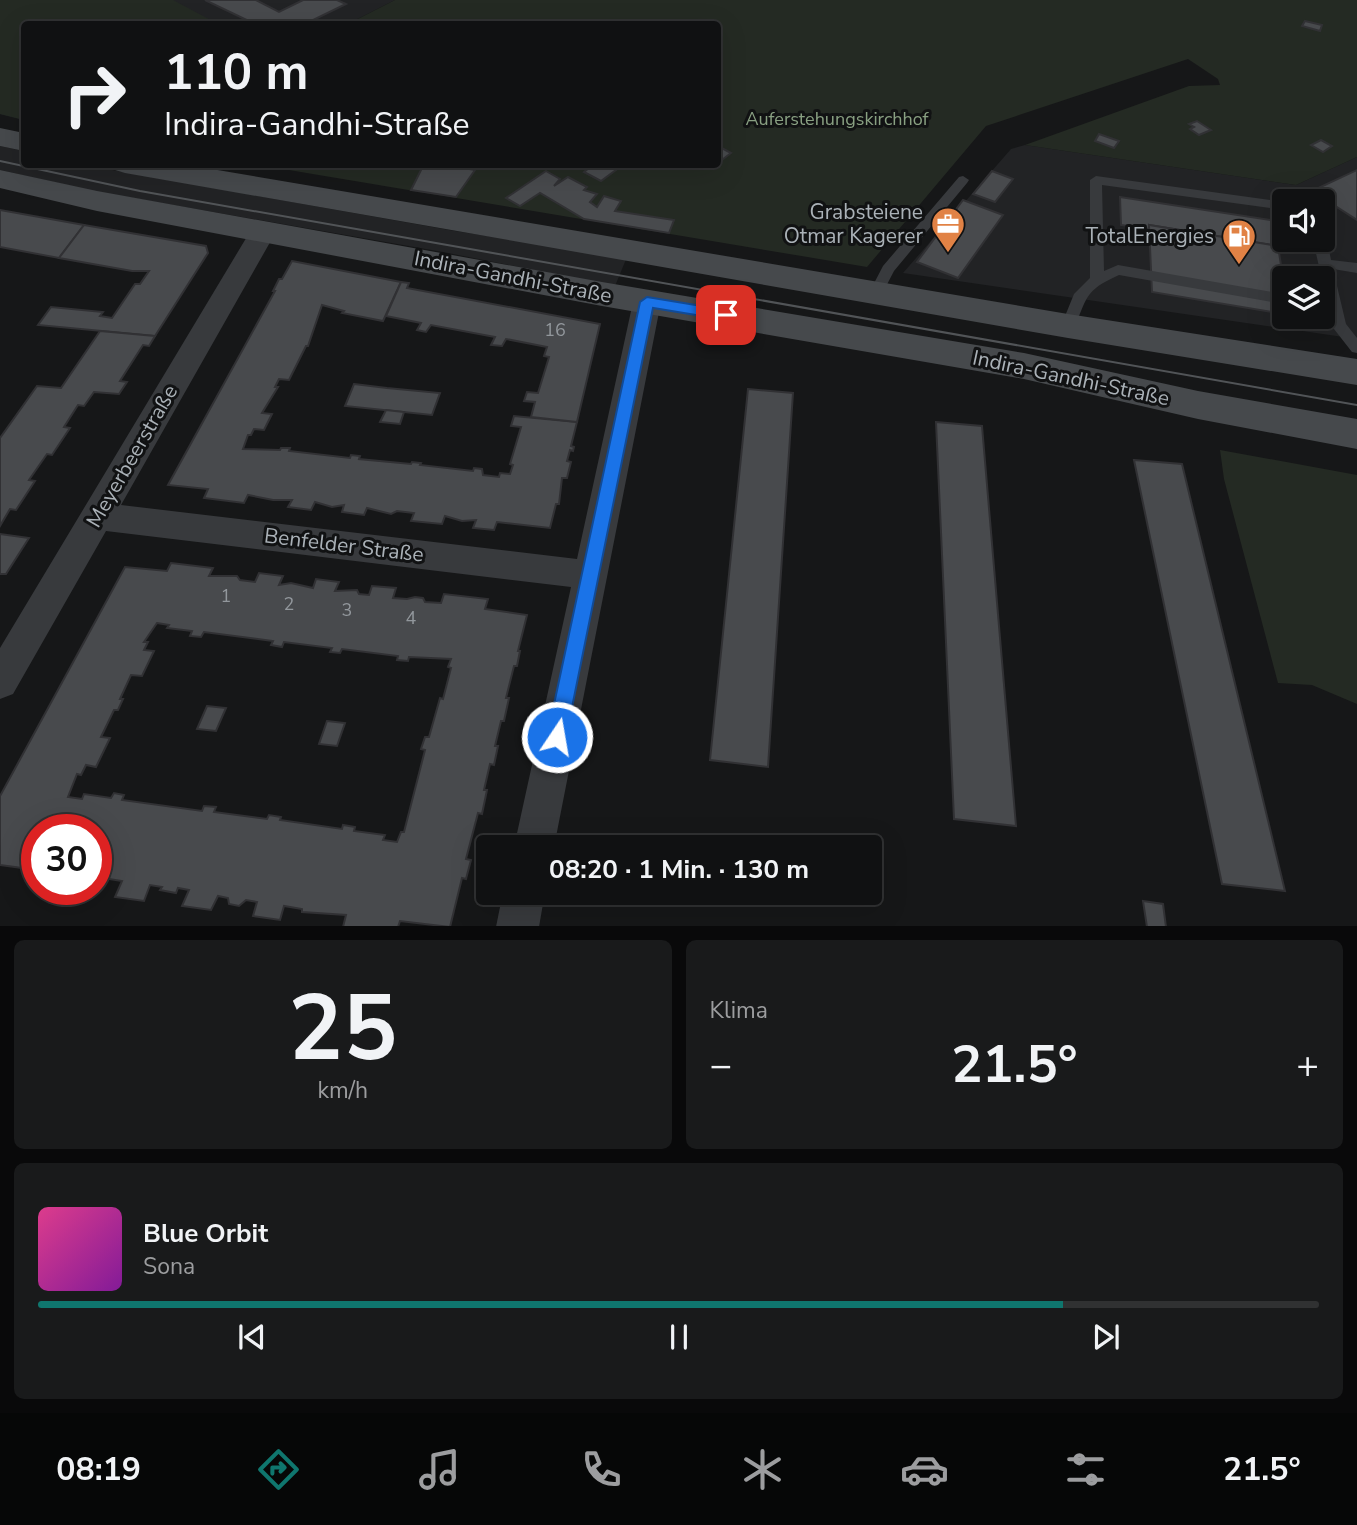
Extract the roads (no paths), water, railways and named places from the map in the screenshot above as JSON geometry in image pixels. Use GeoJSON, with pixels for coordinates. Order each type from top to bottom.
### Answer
{"type":"FeatureCollection","features":[{"type":"Feature","properties":{"kind":"main road"},"geometry":{"type":"LineString","coordinates":[[0,137],[21,141]]}},
{"type":"Feature","properties":{"kind":"main road","name":"Indira-Gandhi-Straße"},"geometry":{"type":"LineString","coordinates":[[148,168],[1068,326],[1357,372]]}},
{"type":"Feature","properties":{"kind":"main road","name":"Indira-Gandhi-Straße"},"geometry":{"type":"LineString","coordinates":[[0,179],[97,201],[647,302],[1024,366],[1198,405],[1357,434]]}},
{"type":"Feature","properties":{"kind":"street","name":"Meyerbeerstraße"},"geometry":{"type":"LineString","coordinates":[[0,681],[264,230]]}},
{"type":"Feature","properties":{"kind":"street"},"geometry":{"type":"LineString","coordinates":[[536,835],[647,302]]}},
{"type":"Feature","properties":{"kind":"street","name":"Benfelder Straße"},"geometry":{"type":"LineString","coordinates":[[97,516],[590,575]]}},
{"type":"Feature","properties":{"kind":"street"},"geometry":{"type":"LineString","coordinates":[[517,926],[521,905]]}},
{"type":"Feature","properties":{"kind":"lane"},"geometry":{"type":"LineString","coordinates":[[876,293],[887,269],[963,180]]}},
{"type":"Feature","properties":{"kind":"lane"},"geometry":{"type":"LineString","coordinates":[[1097,279],[1096,180],[1272,204]]}},
{"type":"Feature","properties":{"kind":"lane"},"geometry":{"type":"LineString","coordinates":[[1323,252],[1339,325]]}},
{"type":"Feature","properties":{"kind":"lane"},"geometry":{"type":"LineString","coordinates":[[1326,264],[1357,268]]}},
{"type":"Feature","properties":{"kind":"lane"},"geometry":{"type":"LineString","coordinates":[[1068,326],[1075,299],[1097,279],[1118,270],[1272,297]]}},
{"type":"Feature","properties":{"kind":"lane"},"geometry":{"type":"LineString","coordinates":[[1335,322],[1357,348]]}},
{"type":"Feature","properties":{"kind":"tram line"},"geometry":{"type":"LineString","coordinates":[[0,161],[21,166]]}},
{"type":"Feature","properties":{"kind":"tram line"},"geometry":{"type":"LineString","coordinates":[[33,168],[140,191],[1357,405]]}},
{"type":"Feature","properties":{"kind":"place","name":"Grabsteiene Otmar Kagerer"},"geometry":{"type":"Point","coordinates":[948,254]}},
{"type":"Feature","properties":{"kind":"place","name":"TotalEnergies"},"geometry":{"type":"Point","coordinates":[1239,266]}},
{"type":"Feature","properties":{"kind":"park label","name":"Auferstehungskirchhof"},"geometry":{"type":"Point","coordinates":[837,119]}}]}
